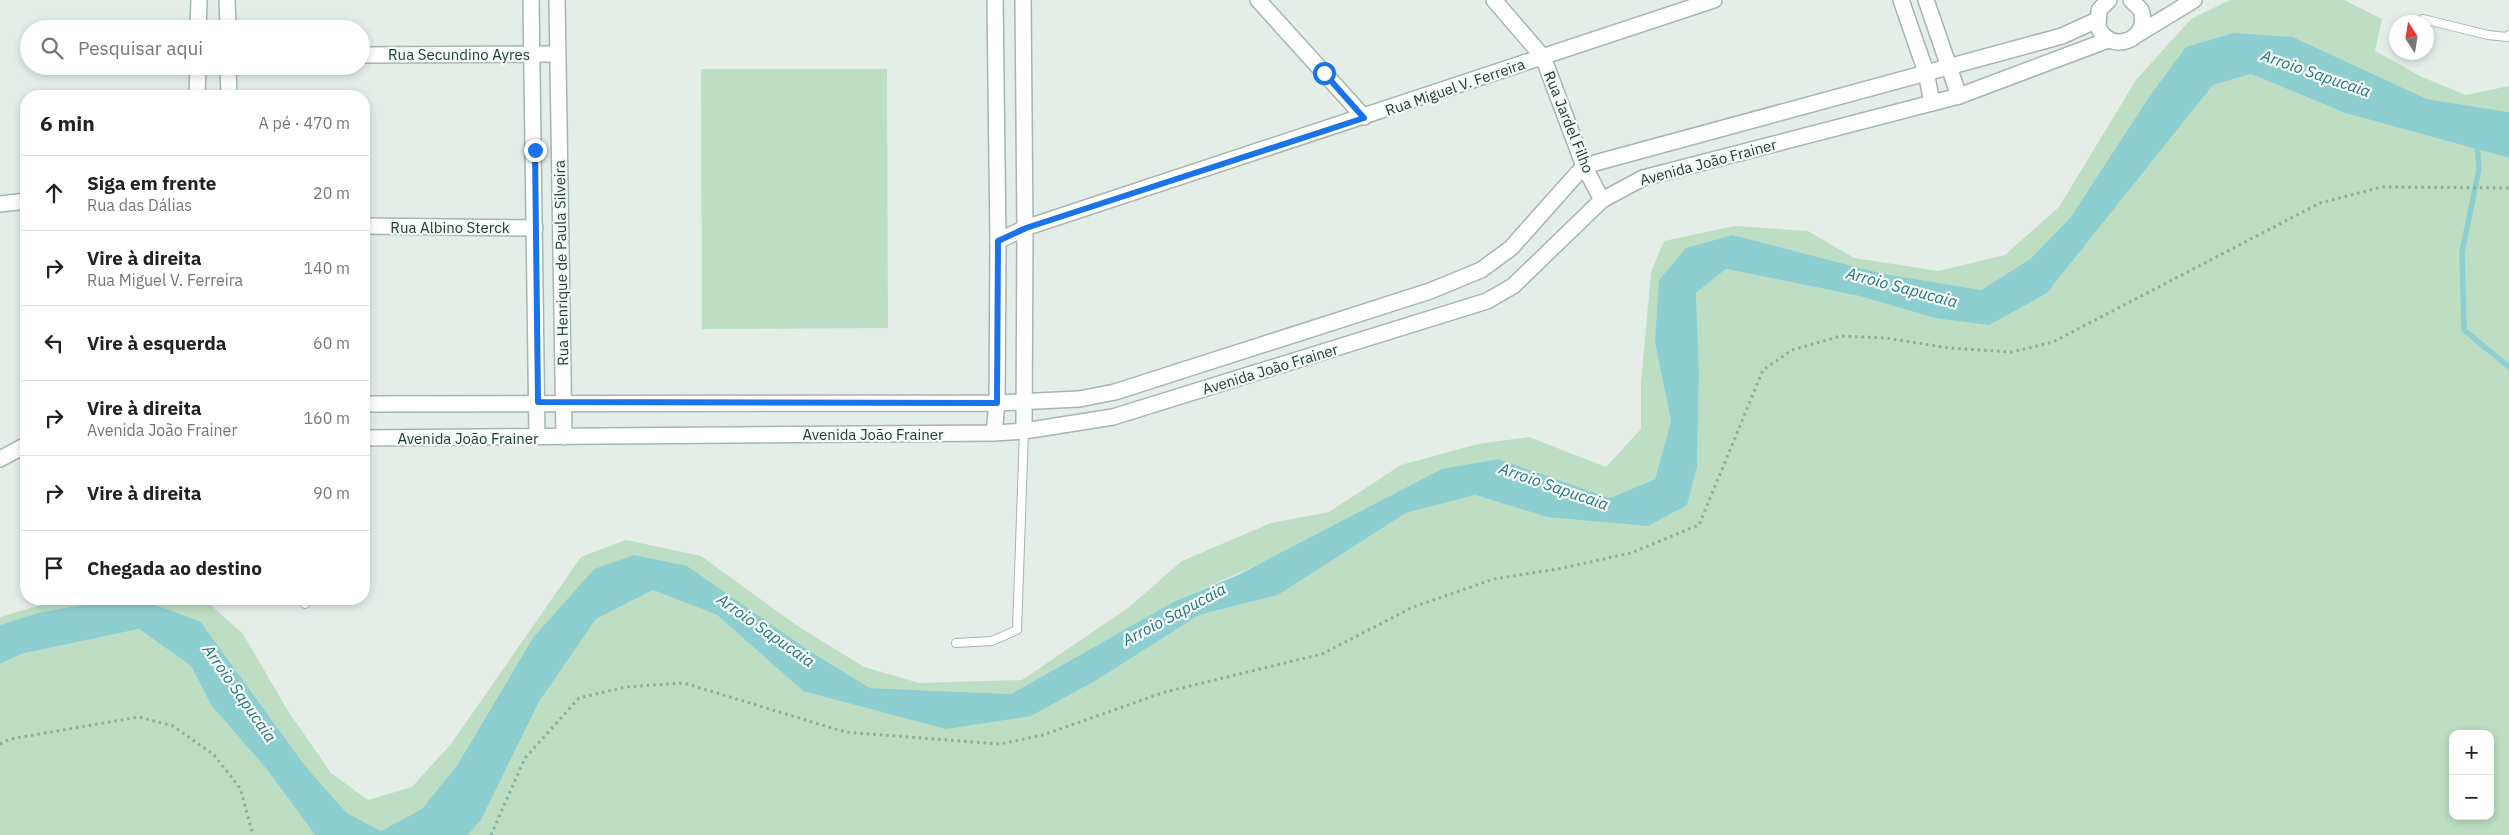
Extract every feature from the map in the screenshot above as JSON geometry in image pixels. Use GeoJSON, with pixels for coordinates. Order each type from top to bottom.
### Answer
{"type":"FeatureCollection","features":[{"type":"Feature","properties":{"kind":"street"},"geometry":{"type":"LineString","coordinates":[[198,20],[199,0]]}},
{"type":"Feature","properties":{"kind":"street"},"geometry":{"type":"LineString","coordinates":[[227,0],[228,20]]}},
{"type":"Feature","properties":{"kind":"street","name":"Rua Henrique de Paula Silveira"},"geometry":{"type":"LineString","coordinates":[[531,0],[534,53],[537,437]]}},
{"type":"Feature","properties":{"kind":"street","name":"Rua Henrique de Paula Silveira"},"geometry":{"type":"LineString","coordinates":[[556,0],[564,437]]}},
{"type":"Feature","properties":{"kind":"street"},"geometry":{"type":"LineString","coordinates":[[994,433],[997,403],[998,241],[995,0]]}},
{"type":"Feature","properties":{"kind":"street"},"geometry":{"type":"LineString","coordinates":[[1023,0],[1026,228],[1024,431]]}},
{"type":"Feature","properties":{"kind":"street"},"geometry":{"type":"LineString","coordinates":[[1258,0],[1364,118]]}},
{"type":"Feature","properties":{"kind":"street","name":"Rua Jardel Filho"},"geometry":{"type":"LineString","coordinates":[[1494,0],[1543,57],[1584,166],[1602,200]]}},
{"type":"Feature","properties":{"kind":"street","name":"Rua Miguel V. Ferreira"},"geometry":{"type":"LineString","coordinates":[[998,241],[1026,228],[1364,118],[1714,0]]}},
{"type":"Feature","properties":{"kind":"street"},"geometry":{"type":"LineString","coordinates":[[1901,0],[1926,72],[1932,103]]}},
{"type":"Feature","properties":{"kind":"street"},"geometry":{"type":"LineString","coordinates":[[1926,0],[1950,67],[1958,96]]}},
{"type":"Feature","properties":{"kind":"street"},"geometry":{"type":"LineString","coordinates":[[2134,0],[2142,15],[2142,26],[2138,34]]}},
{"type":"Feature","properties":{"kind":"street","name":"Avenida João Frainer"},"geometry":{"type":"LineString","coordinates":[[370,438],[994,433],[1024,431],[1114,417],[1487,300],[1513,286],[1602,200],[1643,178],[1958,96],[2108,40],[2126,42],[2194,0]]}},
{"type":"Feature","properties":{"kind":"street"},"geometry":{"type":"LineString","coordinates":[[2099,7],[2099,29],[2108,40]]}},
{"type":"Feature","properties":{"kind":"street","name":"Avenida João Frainer"},"geometry":{"type":"LineString","coordinates":[[370,404],[538,402],[997,403],[1079,399],[1115,392],[1430,291],[1481,270],[1511,248],[1584,166],[2062,36],[2099,7]]}},
{"type":"Feature","properties":{"kind":"street","name":"Rua Secundino Ayres"},"geometry":{"type":"LineString","coordinates":[[370,55],[558,54]]}},
{"type":"Feature","properties":{"kind":"street"},"geometry":{"type":"LineString","coordinates":[[197,90],[198,75]]}},
{"type":"Feature","properties":{"kind":"street"},"geometry":{"type":"LineString","coordinates":[[228,75],[229,90]]}},
{"type":"Feature","properties":{"kind":"street"},"geometry":{"type":"LineString","coordinates":[[0,204],[20,202]]}},
{"type":"Feature","properties":{"kind":"street","name":"Rua Albino Sterck"},"geometry":{"type":"LineString","coordinates":[[370,226],[535,228]]}},
{"type":"Feature","properties":{"kind":"street"},"geometry":{"type":"LineString","coordinates":[[0,459],[20,448]]}},
{"type":"Feature","properties":{"kind":"lane"},"geometry":{"type":"LineString","coordinates":[[2434,22],[2488,35],[2507,38],[2509,35]]}},
{"type":"Feature","properties":{"kind":"lane"},"geometry":{"type":"LineString","coordinates":[[956,643],[992,641],[1016,630],[1024,431]]}},
{"type":"Feature","properties":{"kind":"path"},"geometry":{"type":"LineString","coordinates":[[491,835],[525,758],[579,698],[626,687],[684,683],[845,732],[1000,744],[1043,735],[1165,692],[1322,654],[1413,608],[1494,579],[1558,570],[1631,553],[1699,525],[1763,370],[1792,350],[1841,336],[1886,338],[1949,348],[2012,352],[2053,342],[2320,204],[2382,187],[2509,188]]}},
{"type":"Feature","properties":{"kind":"path"},"geometry":{"type":"LineString","coordinates":[[0,744],[10,739],[140,717],[172,726],[214,755],[240,788],[253,835]]}},
{"type":"Feature","properties":{"kind":"green space"},"geometry":{"type":"Polygon","coordinates":[[[2230,0],[2344,0],[2382,19],[2375,51],[2422,77],[2466,95],[2509,86],[2509,112],[2427,99],[2293,37],[2147,100],[2070,218],[2030,259],[1981,290],[1880,273],[1733,235],[1655,343],[1671,421],[1655,479],[1610,498],[1499,459],[1173,602],[1011,694],[870,688],[808,650],[634,555],[458,764],[422,810],[381,831],[347,813],[306,767],[200,621],[155,605],[211,605],[243,634],[288,711],[331,773],[368,800],[412,787],[451,744],[581,557],[626,540],[701,556],[796,625],[864,667],[919,683],[1022,680],[1128,608],[1182,561],[1271,523],[1329,512],[1401,465],[1478,444],[1529,437],[1606,467],[1641,429],[1641,383],[1651,272],[1664,241],[1735,226],[1808,231],[1854,258],[1938,271],[2005,255],[2059,207],[2136,80],[2191,19],[2230,0]]]}},
{"type":"Feature","properties":{"kind":"green space"},"geometry":{"type":"Polygon","coordinates":[[[701,69],[887,69],[888,328],[702,329],[701,69]]]}},
{"type":"Feature","properties":{"kind":"green space"},"geometry":{"type":"Polygon","coordinates":[[[2251,74],[2345,113],[2509,158],[2509,835],[468,835],[481,820],[539,702],[596,619],[653,590],[717,615],[803,691],[1031,716],[1097,680],[1199,615],[1278,595],[1406,513],[1475,495],[1547,517],[1687,504],[1697,467],[1699,373],[1696,293],[1726,269],[1859,296],[1935,318],[2047,293],[2213,85],[2251,74]]]}},
{"type":"Feature","properties":{"kind":"green space"},"geometry":{"type":"Polygon","coordinates":[[[41,605],[82,605],[37,613],[0,625],[0,617],[41,605]]]}},
{"type":"Feature","properties":{"kind":"green space"},"geometry":{"type":"Polygon","coordinates":[[[139,629],[191,666],[211,705],[268,771],[315,835],[0,835],[0,664],[21,654],[139,629]]]}},
{"type":"Feature","properties":{"kind":"water","name":"Arroio Sapucaia"},"geometry":{"type":"Polygon","coordinates":[[[2233,33],[2293,37],[2427,99],[2509,112],[2509,158],[2345,113],[2251,74],[2213,85],[2047,293],[1989,325],[1935,318],[1859,296],[1726,269],[1696,293],[1699,373],[1697,467],[1687,505],[1648,526],[1547,517],[1475,495],[1406,513],[1278,595],[1199,615],[1097,680],[1031,716],[946,729],[803,691],[717,615],[653,590],[596,619],[539,702],[481,820],[468,835],[315,835],[268,771],[211,705],[191,666],[139,629],[21,654],[0,664],[0,625],[37,613],[82,605],[155,605],[200,621],[306,767],[347,813],[381,831],[422,809],[458,764],[533,638],[594,569],[634,555],[687,566],[808,650],[870,688],[1011,694],[1173,602],[1238,575],[1442,469],[1499,459],[1610,498],[1655,479],[1671,421],[1655,343],[1659,280],[1686,248],[1733,235],[1880,273],[1981,290],[2030,259],[2070,218],[2147,100],[2186,47],[2233,33]]]}},
{"type":"Feature","properties":{"kind":"waterway"},"geometry":{"type":"LineString","coordinates":[[2477,142],[2479,169],[2462,252],[2464,330],[2509,367]]}},
{"type":"Feature","properties":{"kind":"route"},"geometry":{"type":"LineString","coordinates":[[535,150],[538,402],[997,403],[998,241],[1026,228],[1364,118],[1324,73]]}}]}
